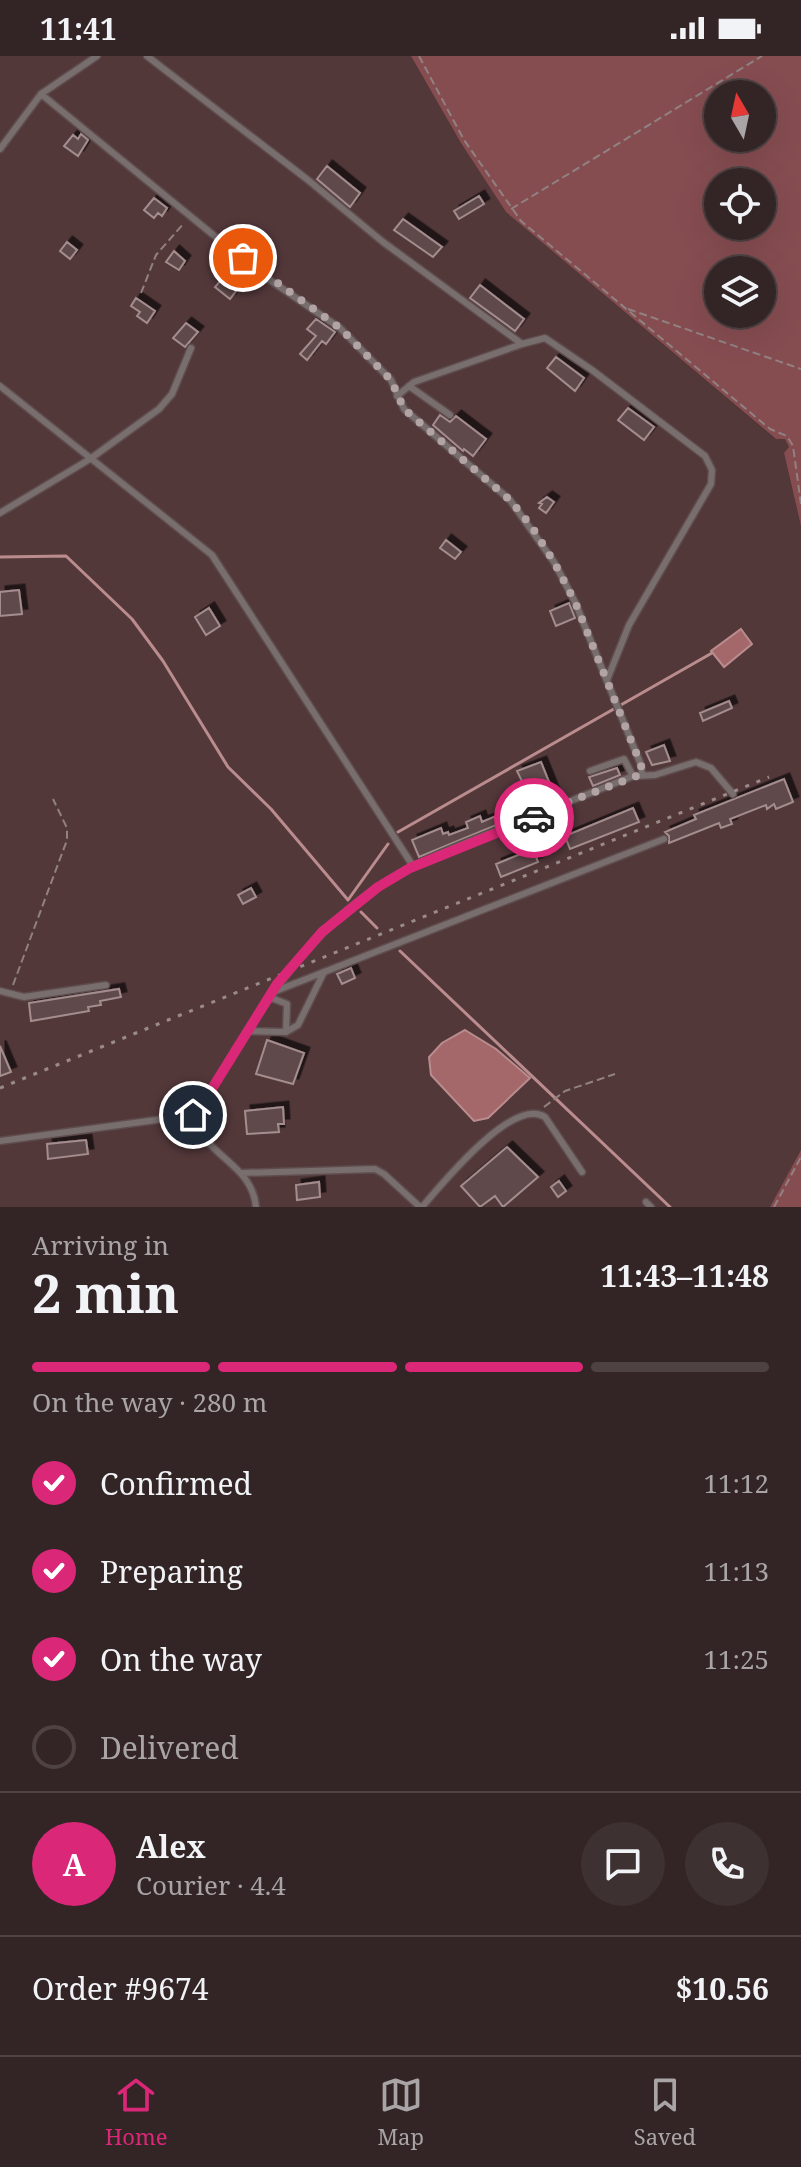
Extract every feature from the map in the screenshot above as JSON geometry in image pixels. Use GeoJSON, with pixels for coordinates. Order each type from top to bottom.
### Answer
{"type":"FeatureCollection","features":[{"type":"Feature","properties":{"kind":"lane"},"geometry":{"type":"LineString","coordinates":[[0,149],[41,94],[97,56]]}},
{"type":"Feature","properties":{"kind":"lane"},"geometry":{"type":"LineString","coordinates":[[147,56],[383,242],[522,344]]}},
{"type":"Feature","properties":{"kind":"lane"},"geometry":{"type":"LineString","coordinates":[[41,94],[261,274],[340,328],[391,380],[404,409],[501,491],[532,527],[575,602],[642,774]]}},
{"type":"Feature","properties":{"kind":"lane"},"geometry":{"type":"LineString","coordinates":[[397,396],[409,386],[545,338],[705,456],[712,470],[711,484],[629,625],[607,680]]}},
{"type":"Feature","properties":{"kind":"lane"},"geometry":{"type":"LineString","coordinates":[[0,513],[90,459],[167,402],[191,348]]}},
{"type":"Feature","properties":{"kind":"lane"},"geometry":{"type":"LineString","coordinates":[[0,386],[217,561],[413,866]]}},
{"type":"Feature","properties":{"kind":"lane"},"geometry":{"type":"LineString","coordinates":[[409,386],[450,415]]}},
{"type":"Feature","properties":{"kind":"lane"},"geometry":{"type":"LineString","coordinates":[[590,771],[624,759],[633,776]]}},
{"type":"Feature","properties":{"kind":"lane"},"geometry":{"type":"LineString","coordinates":[[0,1141],[193,1115],[271,994],[305,949],[378,887],[413,866],[531,817],[553,814],[563,804],[633,776],[655,775],[690,763],[701,763],[711,768],[733,794]]}},
{"type":"Feature","properties":{"kind":"lane"},"geometry":{"type":"LineString","coordinates":[[524,799],[531,817]]}},
{"type":"Feature","properties":{"kind":"lane"},"geometry":{"type":"LineString","coordinates":[[271,994],[664,839]]}},
{"type":"Feature","properties":{"kind":"lane"},"geometry":{"type":"LineString","coordinates":[[248,1031],[286,1032],[298,1025],[324,972]]}},
{"type":"Feature","properties":{"kind":"lane"},"geometry":{"type":"LineString","coordinates":[[0,991],[24,997],[106,985]]}},
{"type":"Feature","properties":{"kind":"lane"},"geometry":{"type":"LineString","coordinates":[[271,994],[287,1004],[286,1032]]}},
{"type":"Feature","properties":{"kind":"lane"},"geometry":{"type":"LineString","coordinates":[[242,1173],[375,1169],[421,1207],[503,1126],[525,1113],[537,1112],[549,1123],[582,1172]]}},
{"type":"Feature","properties":{"kind":"lane"},"geometry":{"type":"LineString","coordinates":[[193,1115],[198,1131],[206,1142],[242,1173],[251,1186],[256,1207]]}},
{"type":"Feature","properties":{"kind":"path"},"geometry":{"type":"LineString","coordinates":[[419,56],[464,140],[521,221],[770,429],[787,436],[793,446],[801,504]]}},
{"type":"Feature","properties":{"kind":"path"},"geometry":{"type":"LineString","coordinates":[[511,209],[762,56]]}},
{"type":"Feature","properties":{"kind":"path"},"geometry":{"type":"LineString","coordinates":[[141,293],[156,255],[190,215]]}},
{"type":"Feature","properties":{"kind":"path"},"geometry":{"type":"LineString","coordinates":[[624,307],[801,369]]}},
{"type":"Feature","properties":{"kind":"path"},"geometry":{"type":"LineString","coordinates":[[9,995],[67,840],[67,828],[53,799]]}},
{"type":"Feature","properties":{"kind":"path"},"geometry":{"type":"LineString","coordinates":[[537,1112],[565,1091],[615,1074]]}},
{"type":"Feature","properties":{"kind":"path"},"geometry":{"type":"LineString","coordinates":[[774,1207],[801,1157]]}},
{"type":"Feature","properties":{"kind":"shaded area"},"geometry":{"type":"Polygon","coordinates":[[[0,56],[411,56],[461,143],[506,212],[775,439],[785,439],[789,447],[784,454],[801,526],[801,1150],[770,1207],[0,1207],[0,56]]]}},
{"type":"Feature","properties":{"kind":"shaded area"},"geometry":{"type":"Polygon","coordinates":[[[411,56],[801,56],[801,526],[784,453],[789,447],[785,439],[776,439],[506,212],[461,143],[411,56]]]}},
{"type":"Feature","properties":{"kind":"shaded area"},"geometry":{"type":"Polygon","coordinates":[[[741,629],[752,644],[724,667],[711,651],[741,629]]]}},
{"type":"Feature","properties":{"kind":"shaded area"},"geometry":{"type":"Polygon","coordinates":[[[465,1030],[496,1049],[530,1078],[488,1118],[474,1121],[431,1075],[429,1057],[442,1043],[465,1030]]]}},
{"type":"Feature","properties":{"kind":"shaded area"},"geometry":{"type":"Polygon","coordinates":[[[801,1150],[801,1207],[770,1207],[801,1150]]]}},
{"type":"Feature","properties":{"kind":"building"},"geometry":{"type":"Polygon","coordinates":[[[81,134],[88,140],[78,156],[64,146],[73,135],[78,139],[81,134]]]}},
{"type":"Feature","properties":{"kind":"building"},"geometry":{"type":"Polygon","coordinates":[[[327,166],[360,193],[350,207],[317,179],[327,166]]]}},
{"type":"Feature","properties":{"kind":"building"},"geometry":{"type":"Polygon","coordinates":[[[479,196],[484,204],[459,219],[454,211],[479,196]]]}},
{"type":"Feature","properties":{"kind":"building"},"geometry":{"type":"Polygon","coordinates":[[[154,198],[167,208],[162,216],[158,213],[154,218],[144,210],[154,198]]]}},
{"type":"Feature","properties":{"kind":"building"},"geometry":{"type":"Polygon","coordinates":[[[403,219],[442,247],[433,257],[394,230],[403,219]]]}},
{"type":"Feature","properties":{"kind":"building"},"geometry":{"type":"Polygon","coordinates":[[[67,242],[77,250],[70,259],[60,251],[67,242]]]}},
{"type":"Feature","properties":{"kind":"building"},"geometry":{"type":"Polygon","coordinates":[[[174,251],[185,261],[179,270],[166,262],[174,251]]]}},
{"type":"Feature","properties":{"kind":"building"},"geometry":{"type":"Polygon","coordinates":[[[221,280],[236,291],[230,299],[215,287],[221,280]]]}},
{"type":"Feature","properties":{"kind":"building"},"geometry":{"type":"Polygon","coordinates":[[[480,285],[524,319],[515,331],[470,298],[480,285]]]}},
{"type":"Feature","properties":{"kind":"building"},"geometry":{"type":"Polygon","coordinates":[[[136,298],[155,311],[147,323],[137,316],[140,312],[131,306],[136,298]]]}},
{"type":"Feature","properties":{"kind":"building"},"geometry":{"type":"Polygon","coordinates":[[[316,319],[335,332],[326,344],[322,341],[307,360],[300,354],[316,336],[307,329],[316,319]]]}},
{"type":"Feature","properties":{"kind":"building"},"geometry":{"type":"Polygon","coordinates":[[[186,323],[198,332],[185,347],[173,338],[186,323]]]}},
{"type":"Feature","properties":{"kind":"building"},"geometry":{"type":"Polygon","coordinates":[[[556,357],[584,378],[575,391],[547,368],[556,357]]]}},
{"type":"Feature","properties":{"kind":"building"},"geometry":{"type":"Polygon","coordinates":[[[628,408],[654,427],[644,440],[618,420],[628,408]]]}},
{"type":"Feature","properties":{"kind":"building"},"geometry":{"type":"Polygon","coordinates":[[[440,415],[450,422],[456,416],[486,439],[473,456],[433,425],[440,415]]]}},
{"type":"Feature","properties":{"kind":"building"},"geometry":{"type":"Polygon","coordinates":[[[547,497],[554,502],[546,513],[539,508],[542,504],[539,503],[547,497]]]}},
{"type":"Feature","properties":{"kind":"building"},"geometry":{"type":"Polygon","coordinates":[[[446,540],[461,552],[455,559],[440,548],[446,540]]]}},
{"type":"Feature","properties":{"kind":"building"},"geometry":{"type":"Polygon","coordinates":[[[19,590],[22,614],[0,616],[0,592],[19,590]]]}},
{"type":"Feature","properties":{"kind":"building"},"geometry":{"type":"Polygon","coordinates":[[[569,603],[575,618],[556,626],[550,611],[569,603]]]}},
{"type":"Feature","properties":{"kind":"building"},"geometry":{"type":"Polygon","coordinates":[[[209,608],[220,626],[206,635],[195,617],[209,608]]]}},
{"type":"Feature","properties":{"kind":"building"},"geometry":{"type":"Polygon","coordinates":[[[729,701],[732,708],[703,721],[700,713],[729,701]]]}},
{"type":"Feature","properties":{"kind":"building"},"geometry":{"type":"Polygon","coordinates":[[[664,745],[670,761],[652,765],[646,752],[664,745]]]}},
{"type":"Feature","properties":{"kind":"building"},"geometry":{"type":"Polygon","coordinates":[[[541,762],[557,802],[537,812],[517,771],[541,762]]]}},
{"type":"Feature","properties":{"kind":"building"},"geometry":{"type":"Polygon","coordinates":[[[617,768],[620,775],[593,786],[589,777],[617,768]]]}},
{"type":"Feature","properties":{"kind":"building"},"geometry":{"type":"Polygon","coordinates":[[[784,779],[793,802],[776,809],[774,804],[767,809],[766,805],[730,819],[732,824],[721,828],[719,823],[669,843],[665,832],[696,819],[694,815],[784,779]]]}},
{"type":"Feature","properties":{"kind":"building"},"geometry":{"type":"Polygon","coordinates":[[[520,806],[523,814],[419,857],[412,840],[441,828],[443,834],[448,832],[449,835],[468,828],[466,822],[480,816],[482,822],[520,806]]]}},
{"type":"Feature","properties":{"kind":"building"},"geometry":{"type":"Polygon","coordinates":[[[633,808],[639,822],[570,849],[565,836],[633,808]]]}},
{"type":"Feature","properties":{"kind":"building"},"geometry":{"type":"Polygon","coordinates":[[[533,849],[538,862],[501,877],[496,864],[533,849]]]}},
{"type":"Feature","properties":{"kind":"building"},"geometry":{"type":"Polygon","coordinates":[[[251,888],[256,897],[243,904],[238,895],[251,888]]]}},
{"type":"Feature","properties":{"kind":"building"},"geometry":{"type":"Polygon","coordinates":[[[351,968],[355,978],[342,984],[337,974],[351,968]]]}},
{"type":"Feature","properties":{"kind":"building"},"geometry":{"type":"Polygon","coordinates":[[[119,989],[121,997],[100,1001],[101,1005],[88,1007],[89,1011],[31,1021],[29,1003],[119,989]]]}},
{"type":"Feature","properties":{"kind":"building"},"geometry":{"type":"Polygon","coordinates":[[[267,1040],[304,1053],[293,1084],[256,1074],[267,1040]]]}},
{"type":"Feature","properties":{"kind":"building"},"geometry":{"type":"Polygon","coordinates":[[[0,1046],[11,1072],[0,1076],[0,1046]]]}},
{"type":"Feature","properties":{"kind":"building"},"geometry":{"type":"Polygon","coordinates":[[[283,1107],[284,1124],[278,1124],[279,1132],[247,1134],[245,1111],[283,1107]]]}},
{"type":"Feature","properties":{"kind":"building"},"geometry":{"type":"Polygon","coordinates":[[[86,1140],[88,1154],[48,1159],[47,1144],[86,1140]]]}},
{"type":"Feature","properties":{"kind":"building"},"geometry":{"type":"Polygon","coordinates":[[[507,1147],[538,1177],[503,1207],[495,1196],[480,1207],[461,1186],[507,1147]]]}},
{"type":"Feature","properties":{"kind":"building"},"geometry":{"type":"Polygon","coordinates":[[[559,1181],[566,1191],[558,1197],[551,1187],[559,1181]]]}},
{"type":"Feature","properties":{"kind":"building"},"geometry":{"type":"Polygon","coordinates":[[[319,1182],[320,1197],[297,1200],[296,1185],[319,1182]]]}},
{"type":"Feature","properties":{"kind":"waterway"},"geometry":{"type":"LineString","coordinates":[[0,557],[66,556],[132,619],[163,661],[228,767],[271,809],[348,900],[388,844]]}},
{"type":"Feature","properties":{"kind":"waterway"},"geometry":{"type":"LineString","coordinates":[[398,832],[712,653]]}},
{"type":"Feature","properties":{"kind":"waterway"},"geometry":{"type":"LineString","coordinates":[[361,912],[377,928]]}},
{"type":"Feature","properties":{"kind":"waterway"},"geometry":{"type":"LineString","coordinates":[[400,951],[670,1207]]}},
{"type":"Feature","properties":{"kind":"railway"},"geometry":{"type":"LineString","coordinates":[[0,1088],[769,777]]}},
{"type":"Feature","properties":{"kind":"way so far"},"geometry":{"type":"LineString","coordinates":[[243,258],[261,274],[340,328],[391,380],[404,409],[510,500],[532,527],[575,602],[642,774],[563,804],[553,814],[534,818]]}},
{"type":"Feature","properties":{"kind":"route"},"geometry":{"type":"LineString","coordinates":[[193,1115],[277,984],[305,949],[346,911],[410,868],[534,818]]}}]}
